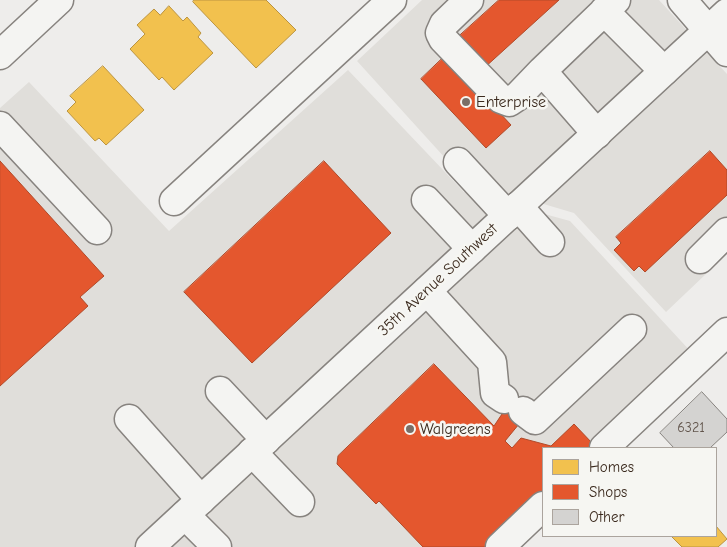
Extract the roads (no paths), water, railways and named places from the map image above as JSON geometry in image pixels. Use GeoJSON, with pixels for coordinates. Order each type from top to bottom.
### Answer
{"type":"FeatureCollection","features":[{"type":"Feature","properties":{"kind":"main road"},"geometry":{"type":"LineString","coordinates":[[0,55],[59,0]]}},
{"type":"Feature","properties":{"kind":"main road"},"geometry":{"type":"LineString","coordinates":[[174,201],[392,0]]}},
{"type":"Feature","properties":{"kind":"main road"},"geometry":{"type":"LineString","coordinates":[[470,0],[444,24],[440,33],[443,39],[501,100],[509,102],[518,96],[610,6],[664,71]]}},
{"type":"Feature","properties":{"kind":"main road"},"geometry":{"type":"LineString","coordinates":[[682,0],[717,22],[727,52]]}},
{"type":"Feature","properties":{"kind":"main road","name":"35th Avenue Southwest"},"geometry":{"type":"LineString","coordinates":[[150,547],[717,22]]}},
{"type":"Feature","properties":{"kind":"main road"},"geometry":{"type":"LineString","coordinates":[[542,71],[596,134]]}},
{"type":"Feature","properties":{"kind":"main road"},"geometry":{"type":"LineString","coordinates":[[0,126],[97,230]]}},
{"type":"Feature","properties":{"kind":"main road"},"geometry":{"type":"LineString","coordinates":[[458,162],[550,242]]}},
{"type":"Feature","properties":{"kind":"main road"},"geometry":{"type":"LineString","coordinates":[[426,200],[472,249]]}},
{"type":"Feature","properties":{"kind":"main road"},"geometry":{"type":"LineString","coordinates":[[700,259],[727,232]]}},
{"type":"Feature","properties":{"kind":"main road"},"geometry":{"type":"LineString","coordinates":[[427,290],[492,362],[495,393],[535,420],[632,329]]}},
{"type":"Feature","properties":{"kind":"main road"},"geometry":{"type":"LineString","coordinates":[[605,447],[727,332]]}},
{"type":"Feature","properties":{"kind":"main road"},"geometry":{"type":"LineString","coordinates":[[220,391],[300,502]]}},
{"type":"Feature","properties":{"kind":"main road"},"geometry":{"type":"LineString","coordinates":[[129,419],[193,507],[216,547]]}},
{"type":"Feature","properties":{"kind":"main road"},"geometry":{"type":"LineString","coordinates":[[500,547],[542,507]]}},
{"type":"Feature","properties":{"kind":"place","name":"Enterprise"},"geometry":{"type":"Point","coordinates":[466,102]}},
{"type":"Feature","properties":{"kind":"place","name":"Walgreens"},"geometry":{"type":"Point","coordinates":[410,429]}}]}
